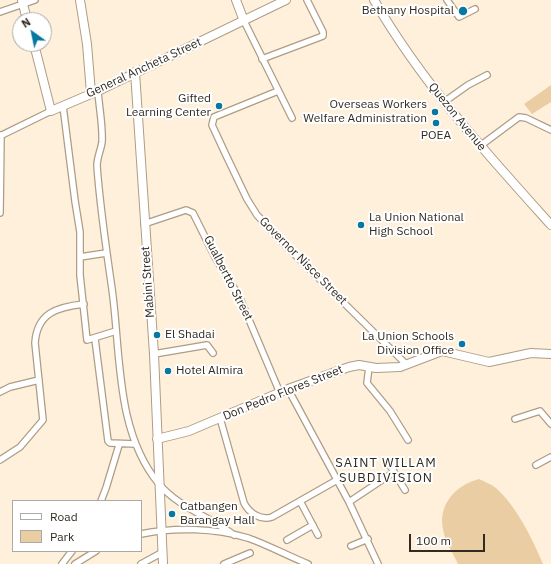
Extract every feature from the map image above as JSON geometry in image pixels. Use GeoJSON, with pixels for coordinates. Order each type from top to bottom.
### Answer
{"type":"FeatureCollection","features":[{"type":"Feature","properties":{"kind":"main road"},"geometry":{"type":"LineString","coordinates":[[80,0],[95,92]]}},
{"type":"Feature","properties":{"kind":"main road"},"geometry":{"type":"LineString","coordinates":[[236,0],[244,20]]}},
{"type":"Feature","properties":{"kind":"main road","name":"General Ancheta Street"},"geometry":{"type":"LineString","coordinates":[[51,111],[95,92],[286,0]]}},
{"type":"Feature","properties":{"kind":"main road","name":"Quezon Avenue"},"geometry":{"type":"LineString","coordinates":[[374,0],[415,64],[444,102],[480,146],[551,225]]}},
{"type":"Feature","properties":{"kind":"main road"},"geometry":{"type":"LineString","coordinates":[[23,2],[26,12]]}},
{"type":"Feature","properties":{"kind":"main road"},"geometry":{"type":"LineString","coordinates":[[36,52],[51,111]]}},
{"type":"Feature","properties":{"kind":"main road","name":"Mabini Street"},"geometry":{"type":"LineString","coordinates":[[135,72],[144,224],[154,354],[163,564]]}},
{"type":"Feature","properties":{"kind":"main road","name":"Don Pedro Flores Street"},"geometry":{"type":"LineString","coordinates":[[157,439],[190,431],[288,389],[349,367],[359,365],[390,368],[407,365],[442,351],[490,362],[531,353],[551,354]]}},
{"type":"Feature","properties":{"kind":"street"},"geometry":{"type":"LineString","coordinates":[[0,12],[23,2],[35,0]]}},
{"type":"Feature","properties":{"kind":"street"},"geometry":{"type":"LineString","coordinates":[[262,59],[323,36],[323,32],[307,0]]}},
{"type":"Feature","properties":{"kind":"street"},"geometry":{"type":"LineString","coordinates":[[447,0],[458,17],[475,9]]}},
{"type":"Feature","properties":{"kind":"street"},"geometry":{"type":"LineString","coordinates":[[244,20],[292,118]]}},
{"type":"Feature","properties":{"kind":"street"},"geometry":{"type":"LineString","coordinates":[[444,102],[468,85],[487,75]]}},
{"type":"Feature","properties":{"kind":"street","name":"Governor Nisce Street"},"geometry":{"type":"LineString","coordinates":[[278,91],[214,117],[212,125],[228,160],[247,199],[269,229],[407,365]]}},
{"type":"Feature","properties":{"kind":"street"},"geometry":{"type":"LineString","coordinates":[[95,92],[102,142],[97,166],[106,253],[112,290],[125,401],[135,444],[159,484],[184,505],[234,535]]}},
{"type":"Feature","properties":{"kind":"street"},"geometry":{"type":"LineString","coordinates":[[63,106],[80,232],[80,257],[87,340],[116,332]]}},
{"type":"Feature","properties":{"kind":"street","name":"General Ancheta Street"},"geometry":{"type":"LineString","coordinates":[[1,135],[51,111]]}},
{"type":"Feature","properties":{"kind":"street"},"geometry":{"type":"LineString","coordinates":[[480,146],[520,118],[526,118],[551,130]]}},
{"type":"Feature","properties":{"kind":"street"},"geometry":{"type":"LineString","coordinates":[[0,213],[1,135]]}},
{"type":"Feature","properties":{"kind":"street","name":"Gualbertto Street"},"geometry":{"type":"LineString","coordinates":[[144,224],[186,210],[194,213],[216,259],[239,296],[280,393]]}},
{"type":"Feature","properties":{"kind":"street"},"geometry":{"type":"LineString","coordinates":[[80,257],[106,253]]}},
{"type":"Feature","properties":{"kind":"street"},"geometry":{"type":"LineString","coordinates":[[0,460],[20,447],[43,420],[35,343],[35,334],[39,324],[55,310],[66,306],[84,304]]}},
{"type":"Feature","properties":{"kind":"street"},"geometry":{"type":"LineString","coordinates":[[94,339],[108,441],[118,445],[135,444]]}},
{"type":"Feature","properties":{"kind":"street"},"geometry":{"type":"LineString","coordinates":[[154,354],[206,345],[213,353]]}},
{"type":"Feature","properties":{"kind":"street"},"geometry":{"type":"LineString","coordinates":[[369,367],[367,383],[390,411],[408,440]]}},
{"type":"Feature","properties":{"kind":"street"},"geometry":{"type":"LineString","coordinates":[[0,392],[10,386],[39,380]]}},
{"type":"Feature","properties":{"kind":"street"},"geometry":{"type":"LineString","coordinates":[[288,389],[349,502],[368,539],[378,564]]}},
{"type":"Feature","properties":{"kind":"street"},"geometry":{"type":"LineString","coordinates":[[515,419],[540,411],[551,424]]}},
{"type":"Feature","properties":{"kind":"street"},"geometry":{"type":"LineString","coordinates":[[220,418],[247,508],[255,515],[268,518],[337,480]]}},
{"type":"Feature","properties":{"kind":"street"},"geometry":{"type":"LineString","coordinates":[[100,500],[106,488],[118,445]]}},
{"type":"Feature","properties":{"kind":"street"},"geometry":{"type":"LineString","coordinates":[[536,465],[551,457]]}},
{"type":"Feature","properties":{"kind":"street"},"geometry":{"type":"LineString","coordinates":[[388,462],[405,490]]}},
{"type":"Feature","properties":{"kind":"street"},"geometry":{"type":"LineString","coordinates":[[349,502],[394,472]]}},
{"type":"Feature","properties":{"kind":"street"},"geometry":{"type":"LineString","coordinates":[[300,501],[318,535]]}},
{"type":"Feature","properties":{"kind":"street"},"geometry":{"type":"LineString","coordinates":[[287,540],[313,525]]}},
{"type":"Feature","properties":{"kind":"street"},"geometry":{"type":"LineString","coordinates":[[142,534],[162,531],[202,530],[234,535],[249,539],[308,564]]}},
{"type":"Feature","properties":{"kind":"street"},"geometry":{"type":"LineString","coordinates":[[351,546],[368,539]]}},
{"type":"Feature","properties":{"kind":"street"},"geometry":{"type":"LineString","coordinates":[[62,564],[71,552]]}},
{"type":"Feature","properties":{"kind":"street"},"geometry":{"type":"LineString","coordinates":[[72,552],[77,562],[94,552]]}},
{"type":"Feature","properties":{"kind":"street"},"geometry":{"type":"LineString","coordinates":[[141,564],[163,552]]}},
{"type":"Feature","properties":{"kind":"street"},"geometry":{"type":"LineString","coordinates":[[224,564],[250,553]]}},
{"type":"Feature","properties":{"kind":"green space"},"geometry":{"type":"Polygon","coordinates":[[[551,85],[551,102],[532,114],[524,104],[551,85]]]}},
{"type":"Feature","properties":{"kind":"green space"},"geometry":{"type":"Polygon","coordinates":[[[479,479],[496,488],[511,504],[529,534],[543,564],[458,564],[444,534],[442,520],[443,511],[450,497],[456,491],[479,479]]]}},
{"type":"Feature","properties":{"kind":"place","name":"Bethany Hospital"},"geometry":{"type":"Point","coordinates":[463,11]}},
{"type":"Feature","properties":{"kind":"place","name":"Gifted Learning Center"},"geometry":{"type":"Point","coordinates":[219,106]}},
{"type":"Feature","properties":{"kind":"place","name":"Overseas Workers Welfare Administration"},"geometry":{"type":"Point","coordinates":[435,112]}},
{"type":"Feature","properties":{"kind":"place","name":"POEA"},"geometry":{"type":"Point","coordinates":[436,123]}},
{"type":"Feature","properties":{"kind":"place","name":"La Union National High School"},"geometry":{"type":"Point","coordinates":[361,225]}},
{"type":"Feature","properties":{"kind":"place","name":"El Shadai"},"geometry":{"type":"Point","coordinates":[157,335]}},
{"type":"Feature","properties":{"kind":"place","name":"La Union Schools Division Office"},"geometry":{"type":"Point","coordinates":[462,344]}},
{"type":"Feature","properties":{"kind":"place","name":"Hotel Almira"},"geometry":{"type":"Point","coordinates":[168,371]}},
{"type":"Feature","properties":{"kind":"place","name":"Catbangen Barangay Hall"},"geometry":{"type":"Point","coordinates":[172,514]}},
{"type":"Feature","properties":{"kind":"district","name":"SAINT WILLAM SUBDIVISION"},"geometry":{"type":"Point","coordinates":[386,470]}}]}
